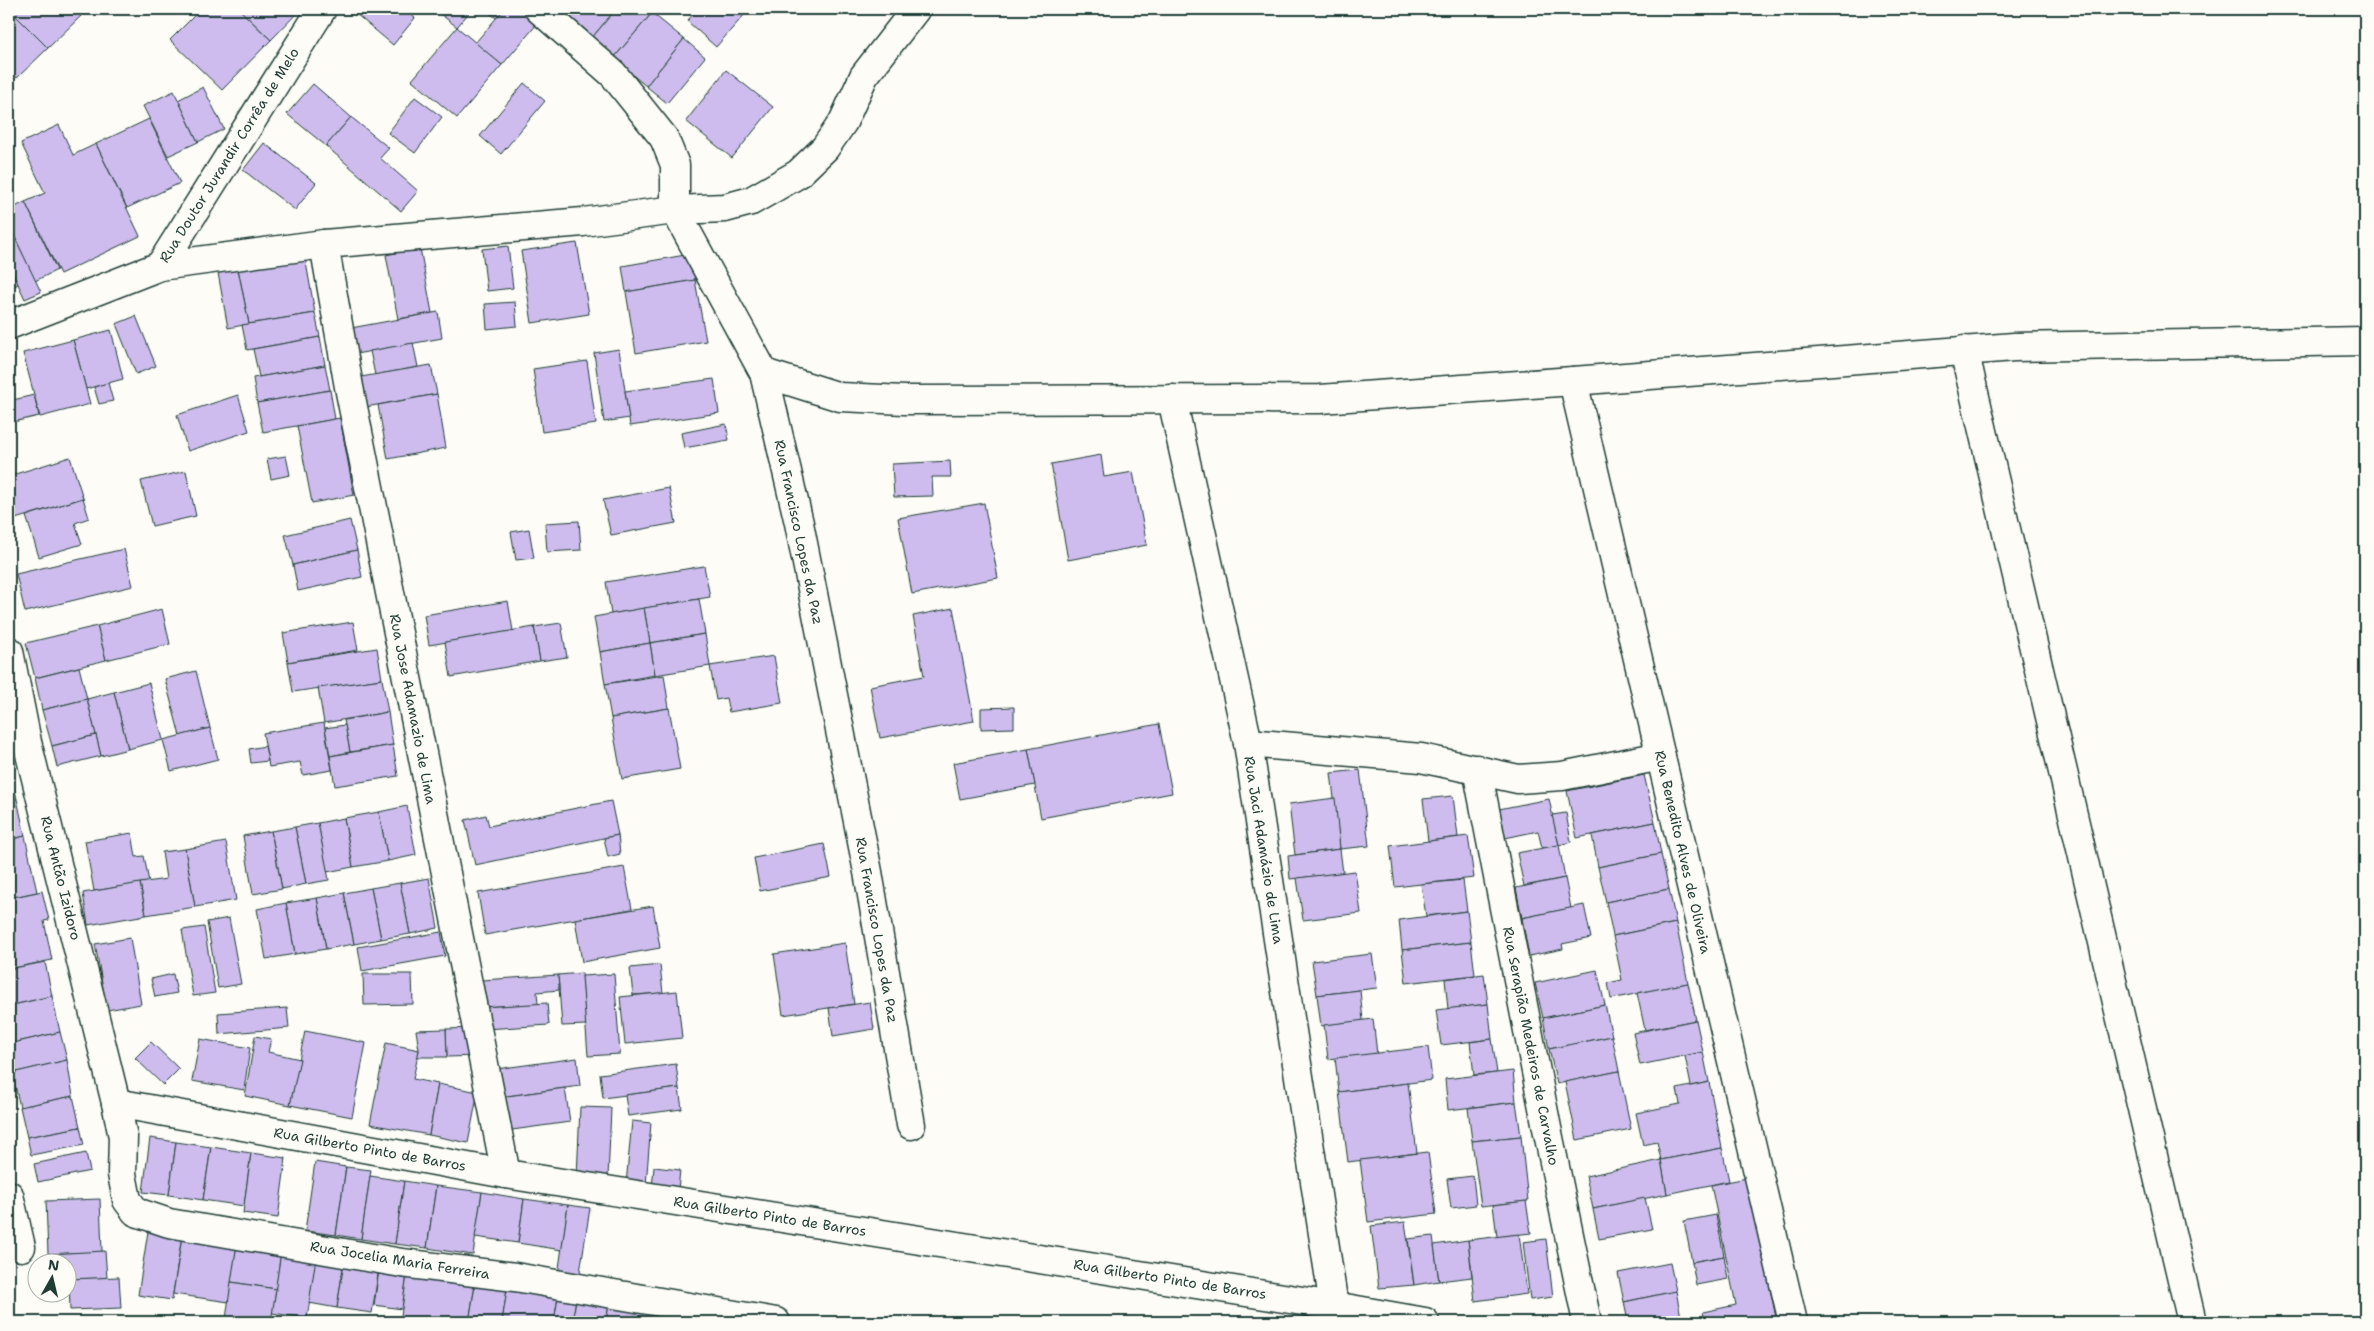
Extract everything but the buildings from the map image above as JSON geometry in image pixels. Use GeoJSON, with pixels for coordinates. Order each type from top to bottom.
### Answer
{"type":"FeatureCollection","features":[{"type":"Feature","properties":{"kind":"street","name":"Rua Doutor Jurandir Corrêa de Melo"},"geometry":{"type":"LineString","coordinates":[[9,324],[160,266],[322,9]]}},
{"type":"Feature","properties":{"kind":"street","name":"Rua Francisco Lopes da Paz"},"geometry":{"type":"LineString","coordinates":[[540,9],[613,74],[664,138],[675,165],[675,210],[764,372],[798,523],[864,853],[911,1125]]}},
{"type":"Feature","properties":{"kind":"street"},"geometry":{"type":"LineString","coordinates":[[160,266],[324,244],[583,222],[675,210],[725,208],[751,201],[798,174],[825,148],[843,122],[864,76],[916,9]]}},
{"type":"Feature","properties":{"kind":"street","name":"Rua Jose Adamazio de Lima"},"geometry":{"type":"LineString","coordinates":[[324,244],[348,387],[506,1174]]}},
{"type":"Feature","properties":{"kind":"street"},"geometry":{"type":"LineString","coordinates":[[764,372],[840,397],[906,400],[1320,399],[2014,346],[2365,341]]}},
{"type":"Feature","properties":{"kind":"street"},"geometry":{"type":"LineString","coordinates":[[1964,350],[2192,1322]]}},
{"type":"Feature","properties":{"kind":"street","name":"Rua Benedito Alves de Oliveira"},"geometry":{"type":"LineString","coordinates":[[1573,381],[1793,1322]]}},
{"type":"Feature","properties":{"kind":"street","name":"Rua Jaci Adamázio de Lima"},"geometry":{"type":"LineString","coordinates":[[1172,399],[1248,743],[1334,1306]]}},
{"type":"Feature","properties":{"kind":"street","name":"Rua Antão Izidoro"},"geometry":{"type":"LineString","coordinates":[[9,651],[18,744],[116,1103]]}},
{"type":"Feature","properties":{"kind":"street"},"geometry":{"type":"LineString","coordinates":[[1248,743],[1421,758],[1518,779],[1562,776],[1661,756]]}},
{"type":"Feature","properties":{"kind":"street","name":"Rua Serapião Medeiros de Carvalho"},"geometry":{"type":"LineString","coordinates":[[1477,769],[1587,1322]]}},
{"type":"Feature","properties":{"kind":"street","name":"Rua Gilberto Pinto de Barros"},"geometry":{"type":"LineString","coordinates":[[116,1103],[506,1174],[1425,1322]]}},
{"type":"Feature","properties":{"kind":"street","name":"Rua Jocelia Maria Ferreira"},"geometry":{"type":"LineString","coordinates":[[116,1103],[123,1137],[122,1174],[127,1200],[136,1212],[198,1228],[402,1263],[515,1277],[776,1322]]}},
{"type":"Feature","properties":{"kind":"street"},"geometry":{"type":"LineString","coordinates":[[9,1195],[21,1247]]}}]}
